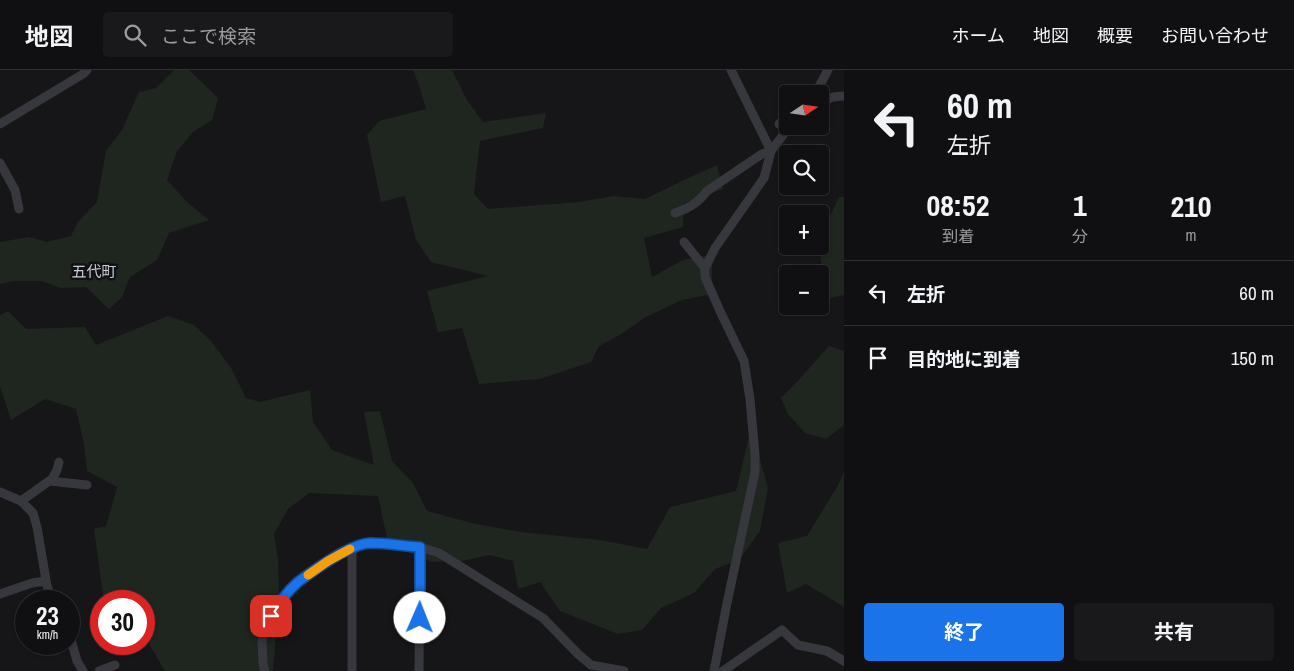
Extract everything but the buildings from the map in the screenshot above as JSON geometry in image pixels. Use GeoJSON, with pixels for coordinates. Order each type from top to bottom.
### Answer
{"type":"FeatureCollection","features":[{"type":"Feature","properties":{"kind":"street"},"geometry":{"type":"LineString","coordinates":[[0,124],[87,70]]}},
{"type":"Feature","properties":{"kind":"street"},"geometry":{"type":"LineString","coordinates":[[731,70],[771,151]]}},
{"type":"Feature","properties":{"kind":"street"},"geometry":{"type":"LineString","coordinates":[[820,85],[828,70]]}},
{"type":"Feature","properties":{"kind":"street"},"geometry":{"type":"LineString","coordinates":[[829,99],[833,97],[842,98]]}},
{"type":"Feature","properties":{"kind":"street"},"geometry":{"type":"LineString","coordinates":[[705,268],[715,248],[764,178],[771,151],[783,135]]}},
{"type":"Feature","properties":{"kind":"street"},"geometry":{"type":"LineString","coordinates":[[675,213],[690,208],[707,191],[762,154],[771,151]]}},
{"type":"Feature","properties":{"kind":"street"},"geometry":{"type":"LineString","coordinates":[[0,163],[15,190],[19,210]]}},
{"type":"Feature","properties":{"kind":"street"},"geometry":{"type":"LineString","coordinates":[[684,242],[705,268],[712,294],[744,362],[750,399],[755,455],[755,472],[714,671]]}},
{"type":"Feature","properties":{"kind":"street"},"geometry":{"type":"LineString","coordinates":[[21,501],[52,479],[59,462]]}},
{"type":"Feature","properties":{"kind":"street"},"geometry":{"type":"LineString","coordinates":[[50,480],[88,485]]}},
{"type":"Feature","properties":{"kind":"street"},"geometry":{"type":"LineString","coordinates":[[0,492],[21,501],[32,513],[37,527],[49,590]]}},
{"type":"Feature","properties":{"kind":"street"},"geometry":{"type":"LineString","coordinates":[[265,671],[262,641],[266,624],[276,607],[297,583],[328,561],[352,548],[368,543],[420,547],[439,553],[543,618],[591,665],[624,671]]}},
{"type":"Feature","properties":{"kind":"street"},"geometry":{"type":"LineString","coordinates":[[419,671],[420,547]]}},
{"type":"Feature","properties":{"kind":"street"},"geometry":{"type":"LineString","coordinates":[[352,548],[352,671]]}},
{"type":"Feature","properties":{"kind":"street"},"geometry":{"type":"LineString","coordinates":[[0,594],[32,583],[46,581]]}},
{"type":"Feature","properties":{"kind":"street"},"geometry":{"type":"LineString","coordinates":[[724,671],[782,630],[798,645],[827,651],[844,661]]}},
{"type":"Feature","properties":{"kind":"street"},"geometry":{"type":"LineString","coordinates":[[76,655],[83,671]]}},
{"type":"Feature","properties":{"kind":"street"},"geometry":{"type":"LineString","coordinates":[[99,671],[115,665]]}},
{"type":"Feature","properties":{"kind":"shaded area"},"geometry":{"type":"Polygon","coordinates":[[[174,70],[189,70],[218,98],[212,120],[193,132],[177,151],[167,180],[187,202],[209,220],[169,233],[157,260],[130,277],[122,297],[109,309],[86,287],[61,288],[42,281],[14,281],[0,284],[0,242],[29,237],[47,242],[71,236],[78,222],[97,202],[106,151],[122,130],[139,92],[156,88],[174,70]]]}},
{"type":"Feature","properties":{"kind":"shaded area"},"geometry":{"type":"Polygon","coordinates":[[[413,70],[452,70],[467,100],[483,122],[546,113],[543,128],[480,141],[474,194],[488,209],[579,202],[613,196],[645,199],[717,165],[723,189],[684,203],[683,227],[644,238],[652,277],[683,260],[712,255],[712,294],[682,300],[644,318],[620,335],[599,346],[591,362],[540,379],[479,384],[462,328],[438,332],[427,291],[488,276],[431,262],[416,240],[405,196],[381,202],[367,135],[379,121],[426,109],[413,70]]]}},
{"type":"Feature","properties":{"kind":"shaded area"},"geometry":{"type":"Polygon","coordinates":[[[839,197],[844,197],[844,295],[829,299],[829,265],[822,265],[820,255],[829,255],[829,218],[839,197]]]}},
{"type":"Feature","properties":{"kind":"shaded area"},"geometry":{"type":"Polygon","coordinates":[[[8,311],[26,329],[85,327],[96,345],[168,316],[194,325],[211,341],[231,368],[246,398],[260,402],[310,390],[313,422],[332,450],[374,465],[364,412],[380,411],[392,461],[413,483],[427,511],[476,524],[521,532],[600,540],[647,549],[670,507],[736,491],[751,428],[768,488],[760,531],[739,560],[715,569],[694,593],[661,608],[642,630],[618,634],[560,611],[540,582],[518,589],[513,561],[490,555],[462,561],[431,562],[388,543],[378,496],[309,493],[288,509],[274,534],[278,558],[279,596],[273,671],[165,671],[155,654],[155,590],[102,590],[94,529],[106,526],[117,487],[87,471],[84,444],[76,409],[45,399],[11,420],[0,386],[0,315],[8,311]]]}},
{"type":"Feature","properties":{"kind":"shaded area"},"geometry":{"type":"Polygon","coordinates":[[[829,346],[844,351],[844,425],[826,439],[805,433],[788,414],[781,398],[829,346]]]}},
{"type":"Feature","properties":{"kind":"shaded area"},"geometry":{"type":"Polygon","coordinates":[[[844,472],[844,607],[806,584],[787,593],[778,543],[807,536],[844,472]]]}},
{"type":"Feature","properties":{"kind":"slow traffic"},"geometry":{"type":"LineString","coordinates":[[308,575],[350,549]]}},
{"type":"Feature","properties":{"kind":"district","name":"五代町"},"geometry":{"type":"Point","coordinates":[94,271]}},
{"type":"Feature","properties":{"kind":"route"},"geometry":{"type":"LineString","coordinates":[[271,616],[276,607],[297,583],[328,561],[352,548],[368,543],[420,547],[420,618]]}}]}
